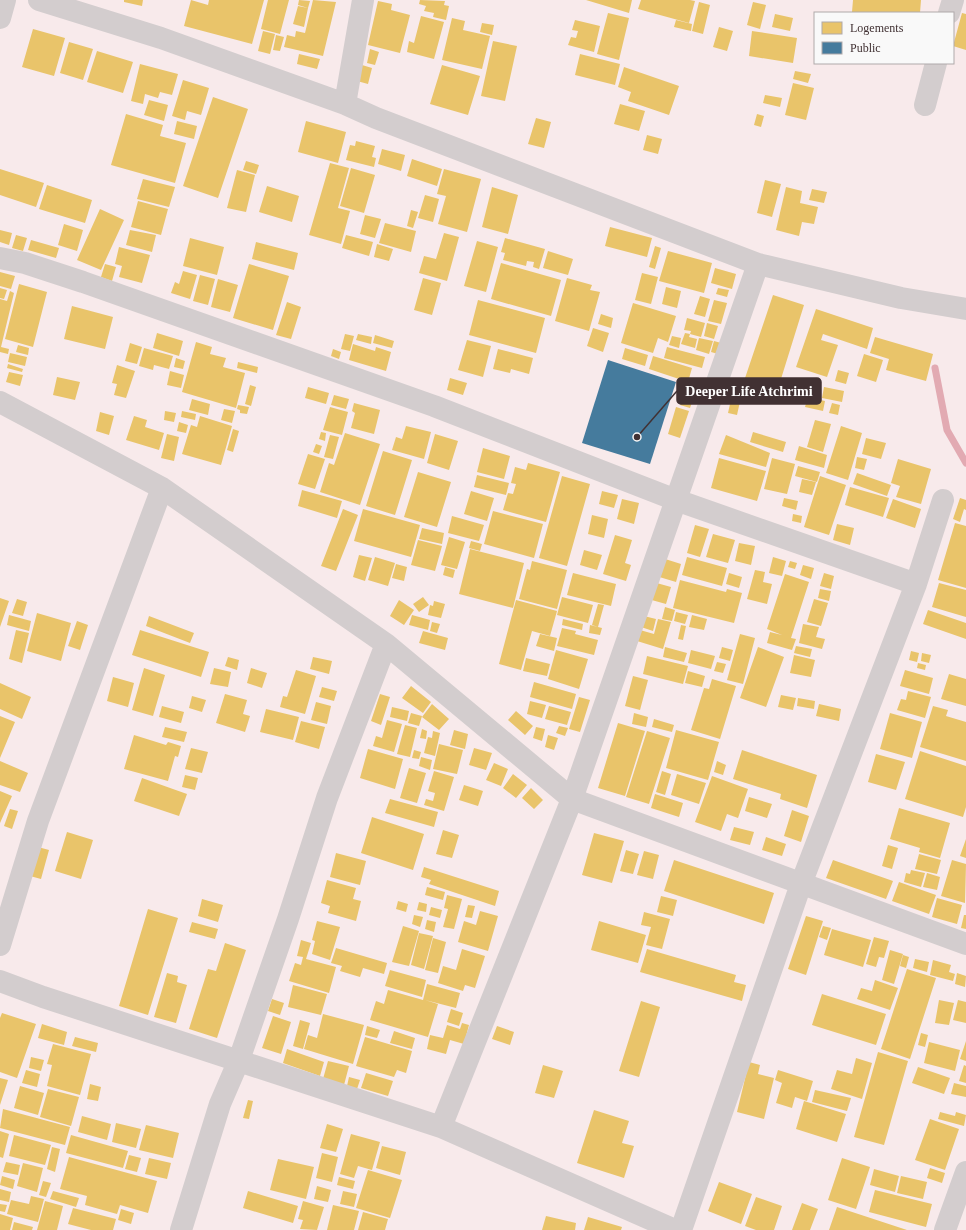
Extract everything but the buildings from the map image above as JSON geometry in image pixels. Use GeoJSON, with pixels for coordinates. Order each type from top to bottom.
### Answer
{"type":"FeatureCollection","features":[{"type":"Feature","properties":{"kind":"street"},"geometry":{"type":"LineString","coordinates":[[0,18],[5,0]]}},
{"type":"Feature","properties":{"kind":"street"},"geometry":{"type":"LineString","coordinates":[[39,0],[161,38],[345,104],[376,118],[758,264],[901,298],[966,309]]}},
{"type":"Feature","properties":{"kind":"street"},"geometry":{"type":"LineString","coordinates":[[345,104],[363,0]]}},
{"type":"Feature","properties":{"kind":"street"},"geometry":{"type":"LineString","coordinates":[[949,12],[953,0]]}},
{"type":"Feature","properties":{"kind":"street"},"geometry":{"type":"LineString","coordinates":[[925,105],[936,64]]}},
{"type":"Feature","properties":{"kind":"street"},"geometry":{"type":"LineString","coordinates":[[0,258],[25,263],[83,282],[434,406],[676,500],[916,584]]}},
{"type":"Feature","properties":{"kind":"street"},"geometry":{"type":"LineString","coordinates":[[441,1127],[572,799],[758,264]]}},
{"type":"Feature","properties":{"kind":"street"},"geometry":{"type":"LineString","coordinates":[[0,402],[162,488],[386,644],[572,799],[966,944]]}},
{"type":"Feature","properties":{"kind":"street"},"geometry":{"type":"LineString","coordinates":[[0,945],[38,821],[162,488]]}},
{"type":"Feature","properties":{"kind":"street"},"geometry":{"type":"LineString","coordinates":[[681,1230],[802,884],[916,584],[943,500]]}},
{"type":"Feature","properties":{"kind":"street"},"geometry":{"type":"LineString","coordinates":[[181,1230],[218,1111],[239,1060],[288,919],[327,798],[386,644]]}},
{"type":"Feature","properties":{"kind":"street"},"geometry":{"type":"LineString","coordinates":[[0,981],[44,997],[441,1127],[675,1230]]}},
{"type":"Feature","properties":{"kind":"street"},"geometry":{"type":"LineString","coordinates":[[945,1230],[966,1172]]}},
{"type":"Feature","properties":{"kind":"waterway"},"geometry":{"type":"LineString","coordinates":[[935,368],[947,430],[966,463]]}},
{"type":"Feature","properties":{"kind":"place","name":"Deeper Life Atchrimi"},"geometry":{"type":"Point","coordinates":[637,437]}}]}
